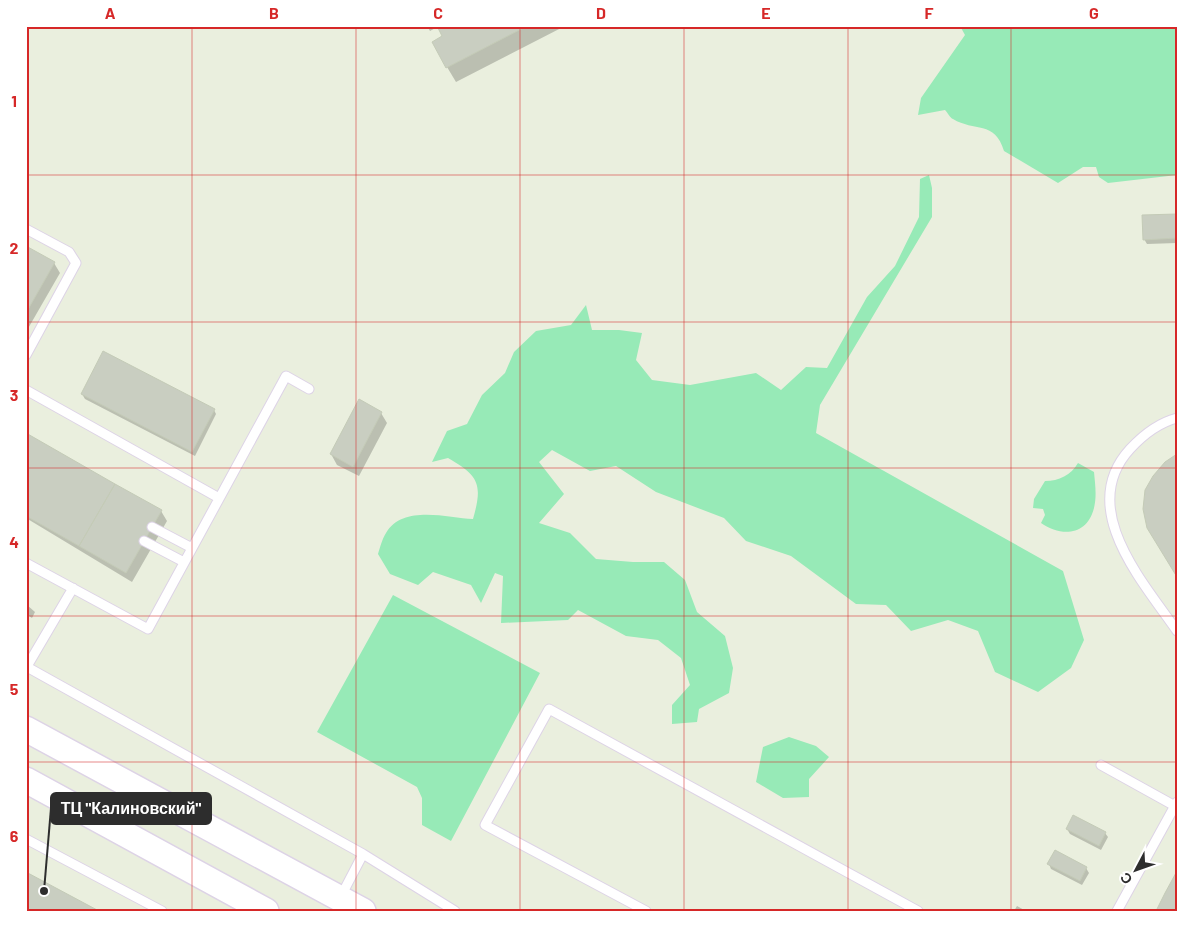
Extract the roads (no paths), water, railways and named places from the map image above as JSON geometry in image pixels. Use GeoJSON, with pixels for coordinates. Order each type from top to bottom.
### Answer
{"type":"FeatureCollection","features":[{"type":"Feature","properties":{"kind":"main road"},"geometry":{"type":"LineString","coordinates":[[26,729],[362,911]]}},
{"type":"Feature","properties":{"kind":"main road"},"geometry":{"type":"LineString","coordinates":[[26,780],[266,911]]}},
{"type":"Feature","properties":{"kind":"lane"},"geometry":{"type":"LineString","coordinates":[[26,229],[69,252],[76,263],[26,355]]}},
{"type":"Feature","properties":{"kind":"lane"},"geometry":{"type":"LineString","coordinates":[[26,563],[148,629],[286,376],[309,389]]}},
{"type":"Feature","properties":{"kind":"lane"},"geometry":{"type":"LineString","coordinates":[[26,390],[219,498]]}},
{"type":"Feature","properties":{"kind":"lane"},"geometry":{"type":"LineString","coordinates":[[1177,418],[1165,421],[1152,430],[1124,455],[1110,483],[1113,528],[1124,554],[1177,631]]}},
{"type":"Feature","properties":{"kind":"lane"},"geometry":{"type":"LineString","coordinates":[[152,527],[192,548]]}},
{"type":"Feature","properties":{"kind":"lane"},"geometry":{"type":"LineString","coordinates":[[144,541],[184,562]]}},
{"type":"Feature","properties":{"kind":"lane"},"geometry":{"type":"LineString","coordinates":[[73,588],[27,668],[363,854],[455,911]]}},
{"type":"Feature","properties":{"kind":"lane"},"geometry":{"type":"LineString","coordinates":[[646,911],[485,825],[549,709],[918,911]]}},
{"type":"Feature","properties":{"kind":"lane"},"geometry":{"type":"LineString","coordinates":[[1101,765],[1176,804],[1117,911]]}},
{"type":"Feature","properties":{"kind":"lane"},"geometry":{"type":"LineString","coordinates":[[26,839],[162,911]]}},
{"type":"Feature","properties":{"kind":"lane"},"geometry":{"type":"LineString","coordinates":[[340,898],[363,854]]}},
{"type":"Feature","properties":{"kind":"place","name":"ТЦ \"Калиновский\""},"geometry":{"type":"Point","coordinates":[44,891]}}]}
